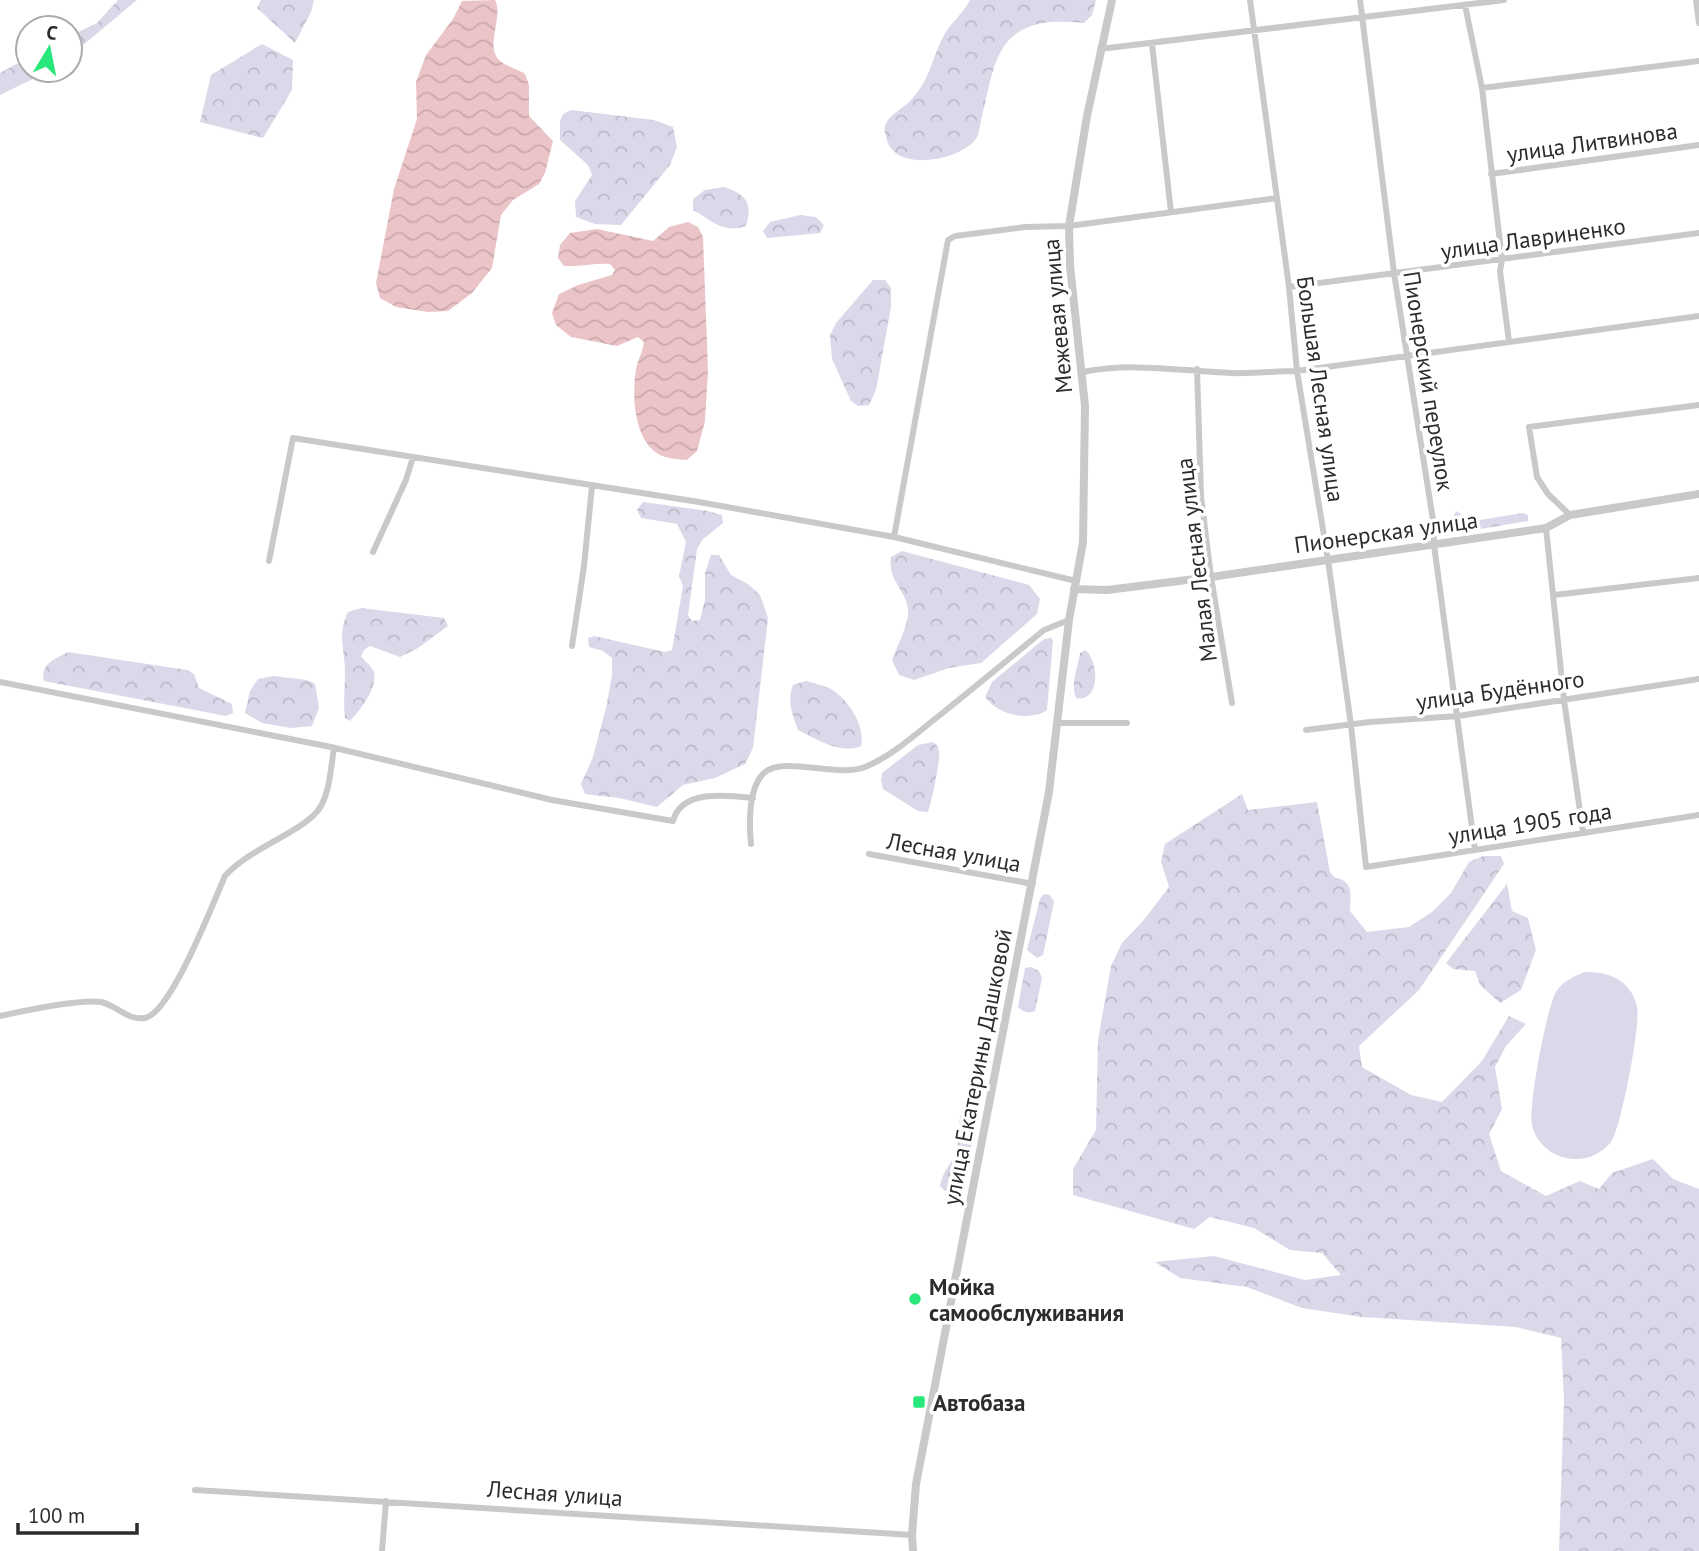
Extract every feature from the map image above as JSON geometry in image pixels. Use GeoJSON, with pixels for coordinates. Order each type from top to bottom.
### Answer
{"type":"FeatureCollection","features":[{"type":"Feature","properties":{"kind":"street","name":"Межевая улица"},"geometry":{"type":"LineString","coordinates":[[1075,585],[1084,525],[1083,372],[1070,267],[1069,226],[1100,49],[1112,0]]}},
{"type":"Feature","properties":{"kind":"street","name":"Большая Лесная улица"},"geometry":{"type":"LineString","coordinates":[[1250,0],[1289,287],[1297,371],[1328,560],[1351,725],[1366,867]]}},
{"type":"Feature","properties":{"kind":"street","name":"Пионерский переулок"},"geometry":{"type":"LineString","coordinates":[[1360,0],[1394,273],[1433,520],[1434,545],[1475,850]]}},
{"type":"Feature","properties":{"kind":"street"},"geometry":{"type":"LineString","coordinates":[[1100,49],[1504,0]]}},
{"type":"Feature","properties":{"kind":"street"},"geometry":{"type":"LineString","coordinates":[[1696,0],[1699,23]]}},
{"type":"Feature","properties":{"kind":"street"},"geometry":{"type":"LineString","coordinates":[[1465,5],[1482,88],[1509,342]]}},
{"type":"Feature","properties":{"kind":"street"},"geometry":{"type":"LineString","coordinates":[[1153,44],[1171,212]]}},
{"type":"Feature","properties":{"kind":"street"},"geometry":{"type":"LineString","coordinates":[[1482,88],[1699,61]]}},
{"type":"Feature","properties":{"kind":"street","name":"улица Литвинова"},"geometry":{"type":"LineString","coordinates":[[1491,174],[1699,145]]}},
{"type":"Feature","properties":{"kind":"street"},"geometry":{"type":"LineString","coordinates":[[894,537],[948,240],[955,236],[1069,226],[1277,198]]}},
{"type":"Feature","properties":{"kind":"street","name":"улица Лавриненко"},"geometry":{"type":"LineString","coordinates":[[1289,287],[1699,233]]}},
{"type":"Feature","properties":{"kind":"street"},"geometry":{"type":"LineString","coordinates":[[1083,372],[1105,367],[1197,369],[1231,373],[1297,371],[1699,316]]}},
{"type":"Feature","properties":{"kind":"street","name":"Малая Лесная улица"},"geometry":{"type":"LineString","coordinates":[[1197,369],[1201,496],[1231,703]]}},
{"type":"Feature","properties":{"kind":"street"},"geometry":{"type":"LineString","coordinates":[[1570,515],[1548,494],[1537,477],[1529,426],[1699,405]]}},
{"type":"Feature","properties":{"kind":"street"},"geometry":{"type":"LineString","coordinates":[[269,561],[293,438],[894,537],[1075,585]]}},
{"type":"Feature","properties":{"kind":"street"},"geometry":{"type":"LineString","coordinates":[[373,552],[393,505],[399,498],[413,457]]}},
{"type":"Feature","properties":{"kind":"street"},"geometry":{"type":"LineString","coordinates":[[572,646],[592,486]]}},
{"type":"Feature","properties":{"kind":"street","name":"Пионерская улица"},"geometry":{"type":"LineString","coordinates":[[1075,585],[1107,590],[1434,545],[1546,528],[1570,515],[1699,494]]}},
{"type":"Feature","properties":{"kind":"street"},"geometry":{"type":"LineString","coordinates":[[1546,528],[1564,700],[1583,832]]}},
{"type":"Feature","properties":{"kind":"street"},"geometry":{"type":"LineString","coordinates":[[1554,595],[1699,578]]}},
{"type":"Feature","properties":{"kind":"street","name":"улица Екатерины Дашковой"},"geometry":{"type":"LineString","coordinates":[[913,1551],[916,1484],[1049,792],[1075,585]]}},
{"type":"Feature","properties":{"kind":"street"},"geometry":{"type":"LineString","coordinates":[[751,844],[753,798],[756,785],[765,772],[780,766],[849,771],[866,767],[906,742],[1044,630],[1069,620]]}},
{"type":"Feature","properties":{"kind":"street","name":"улица Будённого"},"geometry":{"type":"LineString","coordinates":[[1306,730],[1458,716],[1699,679]]}},
{"type":"Feature","properties":{"kind":"street"},"geometry":{"type":"LineString","coordinates":[[0,682],[334,748],[552,800],[673,821],[675,811],[686,802],[725,795],[753,798]]}},
{"type":"Feature","properties":{"kind":"street"},"geometry":{"type":"LineString","coordinates":[[1059,723],[1127,723]]}},
{"type":"Feature","properties":{"kind":"street"},"geometry":{"type":"LineString","coordinates":[[0,1016],[86,1002],[102,1002],[135,1017],[144,1018],[155,1014],[174,988],[225,876],[237,862],[309,820],[320,808],[326,796],[334,748]]}},
{"type":"Feature","properties":{"kind":"street","name":"улица 1905 года"},"geometry":{"type":"LineString","coordinates":[[1366,867],[1699,815]]}},
{"type":"Feature","properties":{"kind":"street","name":"Лесная улица"},"geometry":{"type":"LineString","coordinates":[[869,854],[1033,884]]}},
{"type":"Feature","properties":{"kind":"street","name":"Лесная улица"},"geometry":{"type":"LineString","coordinates":[[195,1490],[912,1535]]}},
{"type":"Feature","properties":{"kind":"street"},"geometry":{"type":"LineString","coordinates":[[382,1551],[386,1500]]}},
{"type":"Feature","properties":{"kind":"green space"},"geometry":{"type":"Polygon","coordinates":[[[118,0],[137,0],[84,44],[84,29],[97,23],[118,0]]]}},
{"type":"Feature","properties":{"kind":"green space"},"geometry":{"type":"Polygon","coordinates":[[[261,0],[314,0],[311,12],[295,43],[257,8],[261,0]]]}},
{"type":"Feature","properties":{"kind":"green space"},"geometry":{"type":"Polygon","coordinates":[[[970,0],[1096,0],[1092,15],[1084,23],[1054,22],[1035,25],[1009,40],[994,67],[977,136],[966,148],[954,154],[926,160],[899,155],[891,148],[886,135],[887,122],[918,92],[945,34],[970,0]]]}},
{"type":"Feature","properties":{"kind":"green space"},"geometry":{"type":"Polygon","coordinates":[[[262,44],[293,60],[292,90],[263,138],[200,122],[211,75],[262,44]]]}},
{"type":"Feature","properties":{"kind":"green space"},"geometry":{"type":"Polygon","coordinates":[[[14,65],[14,84],[22,84],[0,95],[0,73],[14,65]]]}},
{"type":"Feature","properties":{"kind":"green space"},"geometry":{"type":"Polygon","coordinates":[[[571,110],[654,120],[673,127],[677,147],[670,165],[621,225],[595,224],[576,217],[575,201],[592,175],[588,165],[560,140],[560,121],[563,114],[571,110]]]}},
{"type":"Feature","properties":{"kind":"green space"},"geometry":{"type":"Polygon","coordinates":[[[724,187],[746,200],[749,211],[746,226],[724,227],[693,210],[693,199],[705,190],[724,187]]]}},
{"type":"Feature","properties":{"kind":"green space"},"geometry":{"type":"Polygon","coordinates":[[[800,215],[816,217],[824,225],[820,233],[767,238],[763,231],[770,222],[800,215]]]}},
{"type":"Feature","properties":{"kind":"green space"},"geometry":{"type":"Polygon","coordinates":[[[873,280],[885,280],[891,288],[891,307],[876,390],[869,405],[858,406],[851,401],[832,359],[830,335],[836,323],[873,280]]]}},
{"type":"Feature","properties":{"kind":"green space"},"geometry":{"type":"Polygon","coordinates":[[[643,502],[722,515],[723,523],[702,540],[697,549],[688,615],[692,621],[700,620],[705,600],[705,573],[711,555],[719,555],[731,575],[748,584],[760,595],[768,618],[753,748],[745,764],[715,778],[683,785],[657,807],[619,798],[585,794],[581,784],[593,757],[612,675],[612,658],[603,651],[589,647],[588,638],[594,636],[665,652],[672,650],[683,586],[679,576],[686,542],[677,524],[641,518],[637,510],[643,502]]]}},
{"type":"Feature","properties":{"kind":"green space"},"geometry":{"type":"Polygon","coordinates":[[[1456,511],[1461,514],[1459,518],[1462,523],[1523,513],[1528,515],[1528,521],[1463,532],[1454,531],[1451,523],[1456,511]]]}},
{"type":"Feature","properties":{"kind":"green space"},"geometry":{"type":"Polygon","coordinates":[[[902,551],[1029,585],[1040,599],[1037,614],[981,663],[949,668],[914,680],[899,675],[892,660],[905,627],[908,608],[892,572],[891,557],[902,551]]]}},
{"type":"Feature","properties":{"kind":"green space"},"geometry":{"type":"Polygon","coordinates":[[[361,608],[444,618],[448,626],[418,648],[400,657],[370,646],[364,650],[361,656],[373,670],[374,683],[364,704],[350,721],[345,718],[344,712],[343,628],[348,612],[361,608]]]}},
{"type":"Feature","properties":{"kind":"green space"},"geometry":{"type":"Polygon","coordinates":[[[1044,639],[1053,640],[1047,710],[1032,716],[1014,715],[998,708],[985,697],[992,682],[1044,639]]]}},
{"type":"Feature","properties":{"kind":"green space"},"geometry":{"type":"Polygon","coordinates":[[[1085,650],[1095,670],[1094,687],[1084,698],[1076,698],[1075,676],[1080,653],[1085,650]]]}},
{"type":"Feature","properties":{"kind":"green space"},"geometry":{"type":"Polygon","coordinates":[[[68,652],[187,670],[194,674],[199,688],[232,704],[233,713],[226,716],[44,681],[46,666],[68,652]]]}},
{"type":"Feature","properties":{"kind":"green space"},"geometry":{"type":"Polygon","coordinates":[[[274,676],[307,680],[315,684],[319,708],[312,726],[291,728],[262,723],[245,713],[250,691],[258,679],[274,676]]]}},
{"type":"Feature","properties":{"kind":"green space"},"geometry":{"type":"Polygon","coordinates":[[[806,681],[836,692],[848,705],[861,730],[861,746],[845,749],[837,747],[798,730],[790,697],[793,685],[806,681]]]}},
{"type":"Feature","properties":{"kind":"green space"},"geometry":{"type":"Polygon","coordinates":[[[933,742],[938,747],[939,755],[933,791],[928,812],[918,811],[883,789],[882,773],[918,745],[933,742]]]}},
{"type":"Feature","properties":{"kind":"green space"},"geometry":{"type":"Polygon","coordinates":[[[1242,794],[1248,810],[1317,802],[1330,872],[1348,885],[1350,911],[1367,932],[1409,927],[1432,912],[1451,893],[1469,862],[1483,856],[1501,856],[1504,864],[1419,990],[1359,1046],[1362,1067],[1411,1095],[1442,1102],[1482,1061],[1509,1016],[1526,1024],[1506,1046],[1495,1067],[1502,1109],[1489,1134],[1501,1171],[1546,1196],[1580,1181],[1599,1189],[1612,1173],[1653,1159],[1673,1179],[1699,1189],[1699,1551],[1559,1551],[1564,1399],[1561,1338],[1516,1327],[1362,1317],[1302,1308],[1247,1287],[1180,1278],[1155,1262],[1214,1256],[1305,1280],[1341,1275],[1322,1253],[1290,1250],[1254,1228],[1210,1217],[1194,1229],[1073,1195],[1073,1169],[1096,1130],[1098,1040],[1111,966],[1122,943],[1169,887],[1161,862],[1165,844],[1242,794]]]}},
{"type":"Feature","properties":{"kind":"green space"},"geometry":{"type":"Polygon","coordinates":[[[1507,884],[1512,911],[1528,918],[1536,950],[1521,990],[1500,1003],[1480,985],[1475,971],[1453,969],[1446,963],[1507,884]]]}},
{"type":"Feature","properties":{"kind":"green space"},"geometry":{"type":"Polygon","coordinates":[[[1044,894],[1050,895],[1054,902],[1043,955],[1037,958],[1027,950],[1040,899],[1044,894]]]}},
{"type":"Feature","properties":{"kind":"green space"},"geometry":{"type":"Polygon","coordinates":[[[1031,967],[1039,971],[1042,978],[1035,1011],[1028,1012],[1018,1007],[1025,968],[1031,967]]]}},
{"type":"Feature","properties":{"kind":"green space"},"geometry":{"type":"Polygon","coordinates":[[[1584,972],[1604,974],[1627,986],[1634,997],[1637,1017],[1629,1076],[1620,1118],[1611,1142],[1594,1155],[1573,1159],[1554,1154],[1542,1144],[1533,1130],[1531,1115],[1551,1004],[1561,986],[1584,972]]]}},
{"type":"Feature","properties":{"kind":"green space"},"geometry":{"type":"Polygon","coordinates":[[[971,1112],[974,1127],[969,1158],[959,1183],[945,1191],[940,1186],[941,1182],[955,1155],[961,1114],[971,1112]]]}},
{"type":"Feature","properties":{"kind":"water"},"geometry":{"type":"Polygon","coordinates":[[[495,0],[496,55],[503,63],[525,74],[529,85],[529,116],[553,141],[545,173],[539,184],[513,200],[501,215],[492,268],[472,293],[448,311],[428,312],[396,307],[380,298],[376,283],[394,189],[417,119],[416,82],[426,55],[453,19],[462,1],[495,0]]]}},
{"type":"Feature","properties":{"kind":"water"},"geometry":{"type":"Polygon","coordinates":[[[688,222],[698,227],[703,237],[708,371],[705,421],[697,451],[687,460],[660,455],[644,439],[639,428],[635,380],[644,342],[638,337],[617,346],[571,337],[556,325],[552,313],[559,294],[612,275],[615,270],[610,264],[564,266],[558,258],[560,245],[570,233],[597,229],[653,241],[669,227],[688,222]]]}},
{"type":"Feature","properties":{"kind":"place","name":"Мойка самообслуживания"},"geometry":{"type":"Point","coordinates":[915,1299]}},
{"type":"Feature","properties":{"kind":"place","name":"Автобаза"},"geometry":{"type":"Point","coordinates":[919,1402]}}]}
